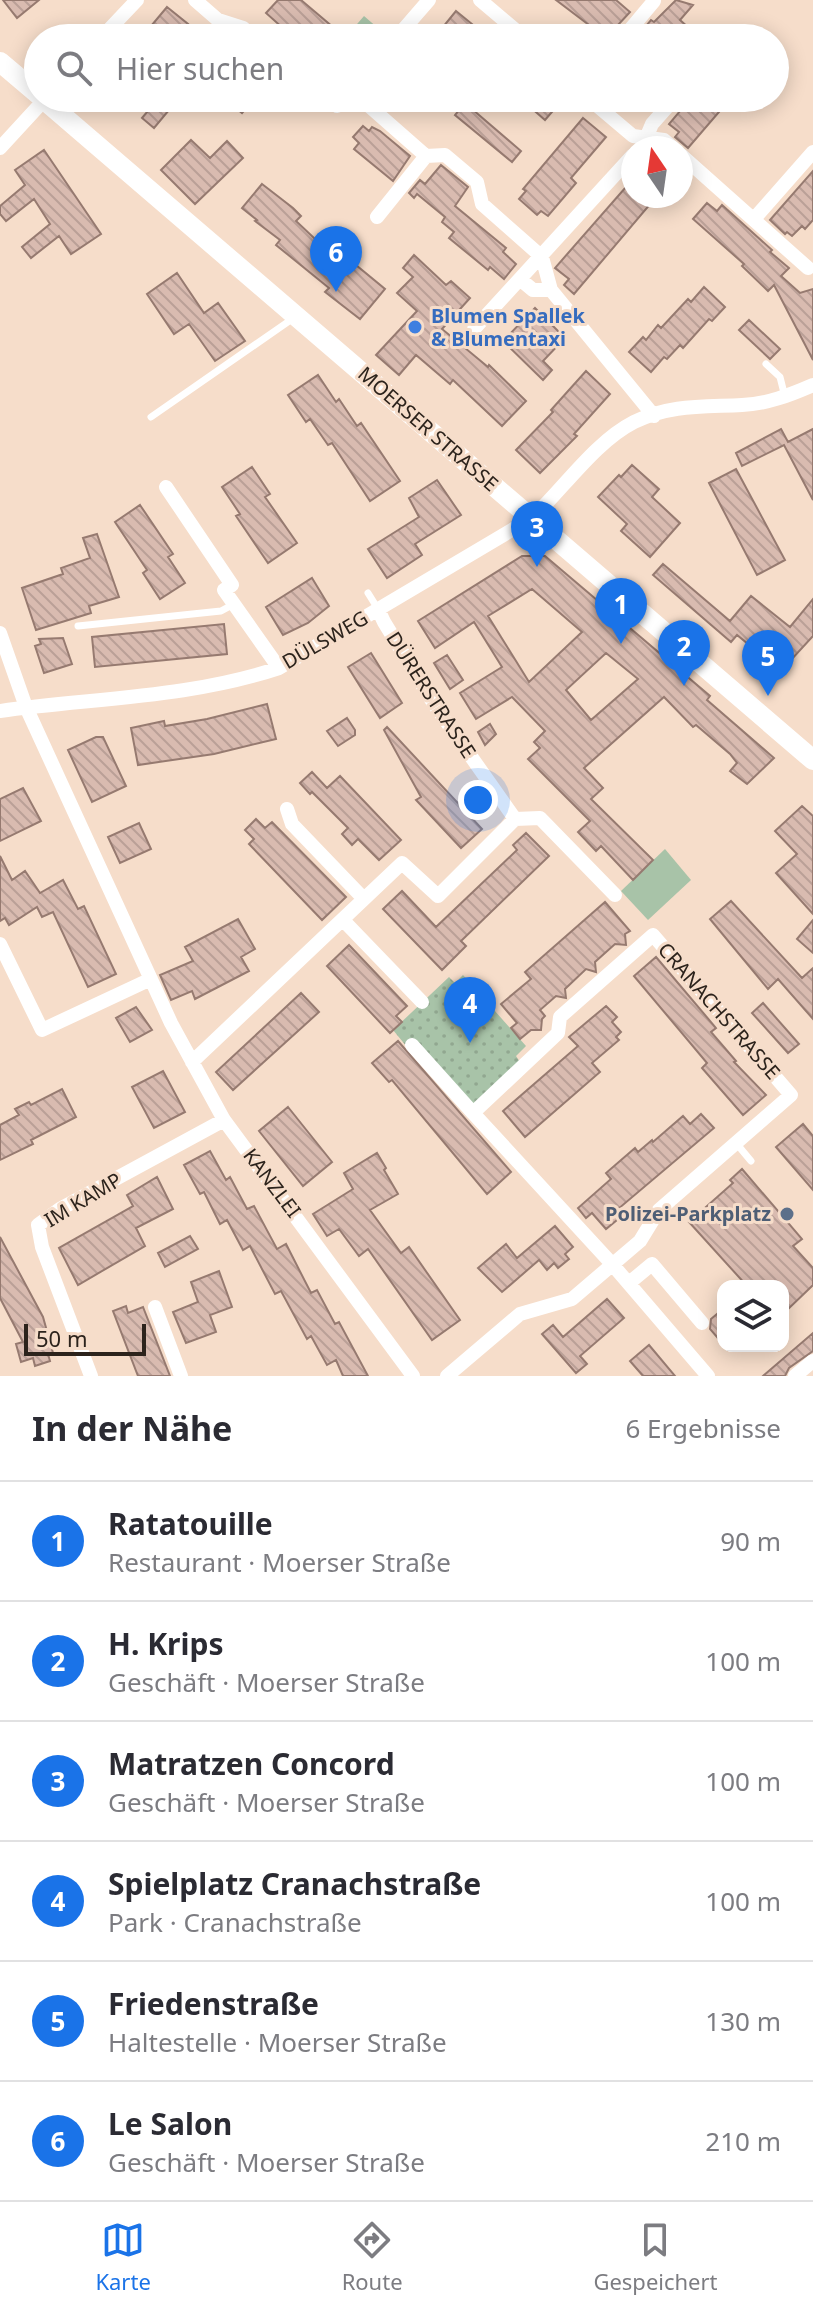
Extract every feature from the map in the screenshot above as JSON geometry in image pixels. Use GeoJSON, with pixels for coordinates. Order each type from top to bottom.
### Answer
{"type":"FeatureCollection","features":[{"type":"Feature","properties":{"kind":"main road","name":"MOERSER STRASSE"},"geometry":{"type":"LineString","coordinates":[[0,62],[24,82]]}},
{"type":"Feature","properties":{"kind":"main road","name":"MOERSER STRASSE"},"geometry":{"type":"LineString","coordinates":[[59,112],[813,760]]}},
{"type":"Feature","properties":{"kind":"street"},"geometry":{"type":"LineString","coordinates":[[114,24],[137,0]]}},
{"type":"Feature","properties":{"kind":"street"},"geometry":{"type":"LineString","coordinates":[[195,0],[218,20],[230,24]]}},
{"type":"Feature","properties":{"kind":"street"},"geometry":{"type":"LineString","coordinates":[[408,24],[429,0]]}},
{"type":"Feature","properties":{"kind":"street"},"geometry":{"type":"LineString","coordinates":[[480,0],[508,24]]}},
{"type":"Feature","properties":{"kind":"street"},"geometry":{"type":"LineString","coordinates":[[635,24],[654,1]]}},
{"type":"Feature","properties":{"kind":"street"},"geometry":{"type":"LineString","coordinates":[[0,148],[31,112]]}},
{"type":"Feature","properties":{"kind":"street"},"geometry":{"type":"LineString","coordinates":[[376,112],[426,156],[445,155],[477,182],[482,204],[542,257],[551,290],[654,416]]}},
{"type":"Feature","properties":{"kind":"street"},"geometry":{"type":"LineString","coordinates":[[605,112],[633,136]]}},
{"type":"Feature","properties":{"kind":"street"},"geometry":{"type":"LineString","coordinates":[[647,136],[663,112]]}},
{"type":"Feature","properties":{"kind":"street"},"geometry":{"type":"LineString","coordinates":[[754,219],[813,152]]}},
{"type":"Feature","properties":{"kind":"street"},"geometry":{"type":"LineString","coordinates":[[377,217],[426,156]]}},
{"type":"Feature","properties":{"kind":"street"},"geometry":{"type":"LineString","coordinates":[[693,166],[808,268]]}},
{"type":"Feature","properties":{"kind":"street"},"geometry":{"type":"LineString","coordinates":[[474,329],[502,302],[621,168]]}},
{"type":"Feature","properties":{"kind":"street"},"geometry":{"type":"LineString","coordinates":[[521,280],[533,290],[551,290]]}},
{"type":"Feature","properties":{"kind":"street","name":"DÜLSWEG"},"geometry":{"type":"LineString","coordinates":[[0,711],[186,691],[279,668],[532,518],[613,435],[636,421],[703,404],[744,405],[785,397],[813,385]]}},
{"type":"Feature","properties":{"kind":"street"},"geometry":{"type":"LineString","coordinates":[[166,487],[232,585],[224,590],[279,668]]}},
{"type":"Feature","properties":{"kind":"street","name":"DÜRERSTRASSE"},"geometry":{"type":"LineString","coordinates":[[378,609],[434,704],[515,819]]}},
{"type":"Feature","properties":{"kind":"street","name":"KANZLEI"},"geometry":{"type":"LineString","coordinates":[[0,633],[26,707],[151,979],[224,1120],[413,1376]]}},
{"type":"Feature","properties":{"kind":"street"},"geometry":{"type":"LineString","coordinates":[[287,809],[292,824],[364,899]]}},
{"type":"Feature","properties":{"kind":"street"},"geometry":{"type":"LineString","coordinates":[[192,1062],[402,863],[438,896],[515,819],[540,818],[615,895]]}},
{"type":"Feature","properties":{"kind":"street"},"geometry":{"type":"LineString","coordinates":[[343,920],[422,1002]]}},
{"type":"Feature","properties":{"kind":"street","name":"CRANACHSTRASSE"},"geometry":{"type":"LineString","coordinates":[[447,1376],[520,1314],[572,1299],[640,1241],[659,1210],[791,1095],[653,935],[560,1017],[558,1033],[473,1113]]}},
{"type":"Feature","properties":{"kind":"street"},"geometry":{"type":"LineString","coordinates":[[0,944],[42,1030],[151,979]]}},
{"type":"Feature","properties":{"kind":"street"},"geometry":{"type":"LineString","coordinates":[[412,1045],[629,1283],[708,1376]]}},
{"type":"Feature","properties":{"kind":"street","name":"IM KAMP"},"geometry":{"type":"LineString","coordinates":[[91,1376],[42,1247],[38,1225],[60,1209],[224,1120]]}},
{"type":"Feature","properties":{"kind":"street"},"geometry":{"type":"LineString","coordinates":[[629,1283],[652,1264],[702,1323]]}},
{"type":"Feature","properties":{"kind":"street"},"geometry":{"type":"LineString","coordinates":[[155,1307],[181,1376]]}},
{"type":"Feature","properties":{"kind":"street"},"geometry":{"type":"LineString","coordinates":[[795,1376],[813,1361]]}},
{"type":"Feature","properties":{"kind":"lane"},"geometry":{"type":"LineString","coordinates":[[151,417],[297,316]]}},
{"type":"Feature","properties":{"kind":"lane"},"geometry":{"type":"LineString","coordinates":[[766,364],[780,377],[785,397]]}},
{"type":"Feature","properties":{"kind":"lane"},"geometry":{"type":"LineString","coordinates":[[368,593],[378,609]]}},
{"type":"Feature","properties":{"kind":"lane"},"geometry":{"type":"LineString","coordinates":[[78,626],[221,611],[234,604]]}},
{"type":"Feature","properties":{"kind":"lane"},"geometry":{"type":"LineString","coordinates":[[736,1143],[751,1161]]}},
{"type":"Feature","properties":{"kind":"green space"},"geometry":{"type":"Polygon","coordinates":[[[364,16],[373,24],[357,24],[364,16]]]}},
{"type":"Feature","properties":{"kind":"green space"},"geometry":{"type":"Polygon","coordinates":[[[665,849],[691,880],[648,920],[621,891],[665,849]]]}},
{"type":"Feature","properties":{"kind":"green space"},"geometry":{"type":"Polygon","coordinates":[[[463,975],[526,1046],[516,1056],[520,1062],[476,1108],[407,1047],[393,1030],[449,977],[455,983],[463,975]]]}},
{"type":"Feature","properties":{"kind":"building"},"geometry":{"type":"Polygon","coordinates":[[[3,0],[39,0],[17,18],[3,0]]]}},
{"type":"Feature","properties":{"kind":"building"},"geometry":{"type":"Polygon","coordinates":[[[278,0],[301,0],[329,24],[278,24],[266,13],[278,0]]]}},
{"type":"Feature","properties":{"kind":"building"},"geometry":{"type":"Polygon","coordinates":[[[556,0],[616,0],[630,12],[619,24],[588,24],[556,0]]]}},
{"type":"Feature","properties":{"kind":"building"},"geometry":{"type":"Polygon","coordinates":[[[676,0],[693,5],[680,20],[685,24],[648,24],[651,20],[654,22],[676,0]]]}},
{"type":"Feature","properties":{"kind":"building"},"geometry":{"type":"Polygon","coordinates":[[[167,7],[188,24],[153,24],[167,7]]]}},
{"type":"Feature","properties":{"kind":"building"},"geometry":{"type":"Polygon","coordinates":[[[456,11],[472,24],[445,24],[456,11]]]}},
{"type":"Feature","properties":{"kind":"building"},"geometry":{"type":"Polygon","coordinates":[[[147,112],[167,112],[154,128],[142,118],[147,112]]]}},
{"type":"Feature","properties":{"kind":"building"},"geometry":{"type":"Polygon","coordinates":[[[458,112],[476,112],[521,151],[512,162],[455,115],[458,112]]]}},
{"type":"Feature","properties":{"kind":"building"},"geometry":{"type":"Polygon","coordinates":[[[536,112],[552,112],[545,120],[536,112]]]}},
{"type":"Feature","properties":{"kind":"building"},"geometry":{"type":"Polygon","coordinates":[[[679,112],[719,112],[693,142],[693,136],[676,136],[679,132],[669,124],[679,112]]]}},
{"type":"Feature","properties":{"kind":"building"},"geometry":{"type":"Polygon","coordinates":[[[583,118],[606,137],[571,178],[576,183],[548,216],[541,211],[537,215],[519,199],[526,191],[523,189],[583,118]]]}},
{"type":"Feature","properties":{"kind":"building"},"geometry":{"type":"Polygon","coordinates":[[[363,126],[369,131],[372,127],[380,131],[410,156],[393,181],[354,149],[359,143],[353,137],[363,126]]]}},
{"type":"Feature","properties":{"kind":"building"},"geometry":{"type":"Polygon","coordinates":[[[191,140],[210,158],[227,141],[243,158],[195,204],[161,170],[191,140]]]}},
{"type":"Feature","properties":{"kind":"building"},"geometry":{"type":"Polygon","coordinates":[[[44,150],[101,234],[71,254],[59,236],[31,258],[22,247],[50,224],[34,199],[6,221],[0,214],[0,206],[25,185],[15,170],[44,150]]]}},
{"type":"Feature","properties":{"kind":"building"},"geometry":{"type":"Polygon","coordinates":[[[441,165],[468,187],[455,206],[506,248],[503,252],[516,264],[504,279],[449,238],[454,232],[442,222],[445,217],[417,194],[414,198],[409,193],[420,180],[425,184],[441,165]]]}},
{"type":"Feature","properties":{"kind":"building"},"geometry":{"type":"Polygon","coordinates":[[[813,171],[813,220],[792,236],[787,232],[785,234],[770,220],[813,171]]]}},
{"type":"Feature","properties":{"kind":"building"},"geometry":{"type":"Polygon","coordinates":[[[262,184],[301,216],[296,221],[314,238],[347,266],[351,261],[385,289],[360,319],[325,292],[329,288],[276,245],[280,240],[242,208],[262,184]]]}},
{"type":"Feature","properties":{"kind":"building"},"geometry":{"type":"Polygon","coordinates":[[[621,193],[621,208],[647,208],[574,294],[564,285],[569,279],[555,268],[621,193]]]}},
{"type":"Feature","properties":{"kind":"building"},"geometry":{"type":"Polygon","coordinates":[[[707,203],[717,211],[722,205],[772,250],[770,252],[789,268],[781,276],[800,293],[813,289],[813,360],[774,285],[768,291],[742,266],[744,264],[693,219],[707,203]]]}},
{"type":"Feature","properties":{"kind":"building"},"geometry":{"type":"Polygon","coordinates":[[[414,255],[446,285],[451,281],[470,298],[442,329],[489,365],[526,401],[502,426],[453,380],[450,384],[416,355],[399,375],[376,355],[417,311],[397,293],[413,277],[403,268],[414,255]]]}},
{"type":"Feature","properties":{"kind":"building"},"geometry":{"type":"Polygon","coordinates":[[[177,273],[204,313],[218,303],[245,341],[215,361],[189,324],[174,334],[147,294],[177,273]]]}},
{"type":"Feature","properties":{"kind":"building"},"geometry":{"type":"Polygon","coordinates":[[[704,287],[725,307],[712,321],[709,319],[683,348],[680,345],[667,359],[664,357],[651,372],[629,352],[643,337],[646,340],[658,325],[661,328],[688,299],[691,302],[704,287]]]}},
{"type":"Feature","properties":{"kind":"building"},"geometry":{"type":"Polygon","coordinates":[[[535,308],[565,338],[543,361],[552,370],[543,380],[503,341],[535,308]]]}},
{"type":"Feature","properties":{"kind":"building"},"geometry":{"type":"Polygon","coordinates":[[[749,320],[780,349],[770,359],[739,330],[749,320]]]}},
{"type":"Feature","properties":{"kind":"building"},"geometry":{"type":"Polygon","coordinates":[[[586,371],[610,394],[574,434],[577,436],[540,473],[516,450],[553,412],[551,410],[586,371]]]}},
{"type":"Feature","properties":{"kind":"building"},"geometry":{"type":"Polygon","coordinates":[[[318,375],[357,426],[361,423],[400,481],[370,501],[332,443],[328,445],[310,419],[306,422],[288,395],[318,375]]]}},
{"type":"Feature","properties":{"kind":"building"},"geometry":{"type":"Polygon","coordinates":[[[781,429],[788,442],[813,429],[813,500],[784,445],[742,466],[736,453],[781,429]]]}},
{"type":"Feature","properties":{"kind":"building"},"geometry":{"type":"Polygon","coordinates":[[[632,465],[659,489],[652,497],[680,523],[650,557],[621,531],[627,524],[598,497],[632,465]]]}},
{"type":"Feature","properties":{"kind":"building"},"geometry":{"type":"Polygon","coordinates":[[[252,467],[270,494],[265,497],[297,543],[268,563],[236,516],[240,514],[222,487],[252,467]]]}},
{"type":"Feature","properties":{"kind":"building"},"geometry":{"type":"Polygon","coordinates":[[[736,469],[785,560],[757,575],[709,483],[736,469]]]}},
{"type":"Feature","properties":{"kind":"building"},"geometry":{"type":"Polygon","coordinates":[[[437,480],[461,515],[415,544],[422,555],[387,578],[368,549],[419,517],[409,498],[437,480]]]}},
{"type":"Feature","properties":{"kind":"building"},"geometry":{"type":"Polygon","coordinates":[[[140,505],[173,554],[168,557],[185,583],[160,599],[143,573],[147,570],[115,522],[140,505]]]}},
{"type":"Feature","properties":{"kind":"building"},"geometry":{"type":"Polygon","coordinates":[[[97,534],[119,597],[89,606],[91,613],[36,630],[22,588],[63,574],[61,568],[90,558],[83,538],[97,534]]]}},
{"type":"Feature","properties":{"kind":"building"},"geometry":{"type":"Polygon","coordinates":[[[522,556],[545,556],[710,696],[707,700],[774,758],[747,784],[730,771],[737,763],[730,754],[696,725],[693,727],[664,697],[584,768],[603,788],[591,799],[653,860],[633,880],[601,846],[596,851],[578,832],[590,821],[528,759],[540,748],[534,742],[545,731],[512,697],[476,719],[460,693],[502,667],[474,622],[435,648],[418,621],[522,556]],[[532,589],[488,616],[529,682],[582,632],[532,589]],[[606,653],[566,690],[591,720],[638,679],[606,653]]]}},
{"type":"Feature","properties":{"kind":"building"},"geometry":{"type":"Polygon","coordinates":[[[663,564],[730,621],[751,596],[790,627],[813,599],[813,636],[781,671],[737,635],[731,642],[653,575],[663,564]]]}},
{"type":"Feature","properties":{"kind":"building"},"geometry":{"type":"Polygon","coordinates":[[[312,578],[329,606],[308,623],[283,635],[266,607],[312,578]]]}},
{"type":"Feature","properties":{"kind":"building"},"geometry":{"type":"Polygon","coordinates":[[[224,624],[227,654],[95,667],[92,637],[224,624]]]}},
{"type":"Feature","properties":{"kind":"building"},"geometry":{"type":"Polygon","coordinates":[[[63,638],[72,664],[44,673],[35,646],[41,644],[39,639],[63,638]]]}},
{"type":"Feature","properties":{"kind":"building"},"geometry":{"type":"Polygon","coordinates":[[[371,653],[402,703],[380,718],[348,667],[371,653]]]}},
{"type":"Feature","properties":{"kind":"building"},"geometry":{"type":"Polygon","coordinates":[[[447,655],[463,680],[450,689],[434,663],[447,655]]]}},
{"type":"Feature","properties":{"kind":"building"},"geometry":{"type":"Polygon","coordinates":[[[267,704],[276,739],[214,754],[138,765],[131,728],[164,721],[165,726],[207,719],[267,704]]]}},
{"type":"Feature","properties":{"kind":"building"},"geometry":{"type":"Polygon","coordinates":[[[347,718],[355,735],[338,746],[327,731],[347,718]]]}},
{"type":"Feature","properties":{"kind":"building"},"geometry":{"type":"Polygon","coordinates":[[[490,724],[496,734],[485,745],[478,732],[490,724]]]}},
{"type":"Feature","properties":{"kind":"building"},"geometry":{"type":"Polygon","coordinates":[[[387,727],[482,829],[461,848],[416,800],[421,797],[384,730],[387,727]]]}},
{"type":"Feature","properties":{"kind":"building"},"geometry":{"type":"Polygon","coordinates":[[[96,737],[103,737],[126,786],[92,802],[68,750],[96,737]]]}},
{"type":"Feature","properties":{"kind":"building"},"geometry":{"type":"Polygon","coordinates":[[[312,772],[327,788],[340,776],[401,840],[379,860],[358,839],[352,845],[342,834],[348,828],[300,783],[312,772]]]}},
{"type":"Feature","properties":{"kind":"building"},"geometry":{"type":"Polygon","coordinates":[[[23,788],[41,821],[0,841],[0,799],[23,788]]]}},
{"type":"Feature","properties":{"kind":"building"},"geometry":{"type":"Polygon","coordinates":[[[802,806],[813,816],[813,914],[776,873],[797,854],[775,831],[802,806]]]}},
{"type":"Feature","properties":{"kind":"building"},"geometry":{"type":"Polygon","coordinates":[[[256,819],[265,828],[272,822],[346,897],[322,920],[249,844],[254,839],[245,830],[256,819]]]}},
{"type":"Feature","properties":{"kind":"building"},"geometry":{"type":"Polygon","coordinates":[[[139,823],[151,849],[120,863],[108,837],[139,823]]]}},
{"type":"Feature","properties":{"kind":"building"},"geometry":{"type":"Polygon","coordinates":[[[526,833],[549,856],[461,941],[466,946],[442,970],[383,909],[402,891],[436,927],[517,850],[513,845],[526,833]]]}},
{"type":"Feature","properties":{"kind":"building"},"geometry":{"type":"Polygon","coordinates":[[[0,856],[12,880],[25,871],[40,893],[63,880],[78,909],[84,906],[116,974],[88,987],[53,912],[42,917],[37,907],[9,925],[5,918],[0,921],[0,856]]]}},
{"type":"Feature","properties":{"kind":"building"},"geometry":{"type":"Polygon","coordinates":[[[731,901],[802,978],[813,968],[813,1019],[778,979],[768,989],[710,919],[731,901]]]}},
{"type":"Feature","properties":{"kind":"building"},"geometry":{"type":"Polygon","coordinates":[[[605,902],[630,931],[625,934],[626,945],[615,944],[595,962],[596,972],[586,969],[565,989],[566,998],[556,996],[540,1010],[545,1016],[541,1030],[531,1030],[520,1039],[511,1028],[517,1023],[501,1004],[531,979],[525,972],[605,902]]]}},
{"type":"Feature","properties":{"kind":"building"},"geometry":{"type":"Polygon","coordinates":[[[238,919],[255,949],[241,957],[249,971],[195,999],[192,991],[171,1000],[160,975],[193,961],[185,947],[238,919]]]}},
{"type":"Feature","properties":{"kind":"building"},"geometry":{"type":"Polygon","coordinates":[[[813,920],[813,953],[797,939],[813,920]]]}},
{"type":"Feature","properties":{"kind":"building"},"geometry":{"type":"Polygon","coordinates":[[[349,945],[407,1006],[396,1016],[402,1022],[390,1033],[327,966],[349,945]]]}},
{"type":"Feature","properties":{"kind":"building"},"geometry":{"type":"Polygon","coordinates":[[[656,957],[716,1028],[711,1032],[734,1062],[766,1095],[743,1115],[702,1068],[707,1063],[634,976],[656,957]]]}},
{"type":"Feature","properties":{"kind":"building"},"geometry":{"type":"Polygon","coordinates":[[[301,993],[319,1012],[233,1090],[216,1072],[301,993]]]}},
{"type":"Feature","properties":{"kind":"building"},"geometry":{"type":"Polygon","coordinates":[[[763,1003],[799,1044],[788,1053],[752,1013],[763,1003]]]}},
{"type":"Feature","properties":{"kind":"building"},"geometry":{"type":"Polygon","coordinates":[[[606,1006],[617,1017],[612,1022],[621,1032],[616,1037],[619,1040],[592,1063],[600,1072],[525,1137],[503,1111],[578,1046],[569,1037],[606,1006]]]}},
{"type":"Feature","properties":{"kind":"building"},"geometry":{"type":"Polygon","coordinates":[[[136,1007],[152,1030],[130,1042],[116,1018],[136,1007]]]}},
{"type":"Feature","properties":{"kind":"building"},"geometry":{"type":"Polygon","coordinates":[[[398,1041],[511,1172],[487,1194],[392,1080],[389,1082],[372,1063],[398,1041]]]}},
{"type":"Feature","properties":{"kind":"building"},"geometry":{"type":"Polygon","coordinates":[[[163,1071],[185,1112],[154,1128],[132,1087],[163,1071]]]}},
{"type":"Feature","properties":{"kind":"building"},"geometry":{"type":"Polygon","coordinates":[[[62,1089],[76,1117],[0,1160],[0,1125],[19,1115],[15,1109],[29,1102],[31,1105],[62,1089]]]}},
{"type":"Feature","properties":{"kind":"building"},"geometry":{"type":"Polygon","coordinates":[[[288,1107],[332,1162],[303,1186],[259,1131],[288,1107]]]}},
{"type":"Feature","properties":{"kind":"building"},"geometry":{"type":"Polygon","coordinates":[[[701,1114],[714,1128],[618,1209],[623,1215],[606,1229],[592,1213],[586,1218],[578,1208],[611,1179],[606,1173],[635,1148],[638,1152],[653,1142],[683,1116],[690,1124],[701,1114]]]}},
{"type":"Feature","properties":{"kind":"building"},"geometry":{"type":"Polygon","coordinates":[[[803,1124],[813,1136],[813,1190],[776,1147],[803,1124]]]}},
{"type":"Feature","properties":{"kind":"building"},"geometry":{"type":"Polygon","coordinates":[[[210,1151],[226,1180],[230,1177],[247,1209],[254,1206],[277,1249],[286,1244],[311,1293],[317,1290],[335,1324],[339,1322],[368,1376],[343,1376],[336,1360],[327,1365],[311,1336],[307,1339],[281,1291],[275,1294],[250,1246],[243,1250],[227,1220],[220,1224],[204,1192],[200,1194],[184,1165],[210,1151]]]}},
{"type":"Feature","properties":{"kind":"building"},"geometry":{"type":"Polygon","coordinates":[[[377,1153],[398,1194],[370,1210],[401,1253],[409,1247],[460,1320],[432,1340],[368,1249],[359,1256],[339,1229],[327,1236],[313,1214],[353,1189],[344,1173],[377,1153]]]}},
{"type":"Feature","properties":{"kind":"building"},"geometry":{"type":"Polygon","coordinates":[[[742,1169],[802,1239],[793,1246],[813,1268],[813,1285],[789,1308],[789,1280],[742,1280],[689,1222],[733,1183],[730,1180],[742,1169]]]}},
{"type":"Feature","properties":{"kind":"building"},"geometry":{"type":"Polygon","coordinates":[[[157,1177],[173,1209],[136,1228],[145,1246],[78,1285],[59,1248],[133,1206],[127,1195],[157,1177]]]}},
{"type":"Feature","properties":{"kind":"building"},"geometry":{"type":"Polygon","coordinates":[[[555,1226],[573,1247],[565,1254],[569,1259],[558,1268],[554,1263],[547,1270],[539,1260],[502,1292],[478,1268],[506,1244],[517,1258],[555,1226]]]}},
{"type":"Feature","properties":{"kind":"building"},"geometry":{"type":"Polygon","coordinates":[[[190,1236],[198,1249],[165,1267],[158,1253],[190,1236]]]}},
{"type":"Feature","properties":{"kind":"building"},"geometry":{"type":"Polygon","coordinates":[[[0,1237],[43,1317],[53,1353],[48,1354],[50,1361],[35,1366],[33,1358],[21,1362],[16,1344],[23,1342],[0,1298],[0,1237]]]}},
{"type":"Feature","properties":{"kind":"building"},"geometry":{"type":"Polygon","coordinates":[[[219,1271],[232,1307],[210,1315],[216,1332],[186,1343],[173,1312],[198,1302],[191,1282],[219,1271]]]}},
{"type":"Feature","properties":{"kind":"building"},"geometry":{"type":"Polygon","coordinates":[[[607,1299],[624,1318],[580,1356],[587,1364],[576,1373],[542,1334],[553,1325],[563,1337],[607,1299]]]}},
{"type":"Feature","properties":{"kind":"building"},"geometry":{"type":"Polygon","coordinates":[[[126,1306],[128,1313],[143,1307],[170,1376],[138,1376],[113,1311],[126,1306]]]}},
{"type":"Feature","properties":{"kind":"building"},"geometry":{"type":"Polygon","coordinates":[[[717,1314],[717,1337],[710,1329],[711,1319],[717,1314]]]}},
{"type":"Feature","properties":{"kind":"building"},"geometry":{"type":"Polygon","coordinates":[[[813,1333],[813,1351],[789,1368],[785,1376],[763,1376],[813,1333]]]}},
{"type":"Feature","properties":{"kind":"building"},"geometry":{"type":"Polygon","coordinates":[[[649,1345],[675,1376],[643,1376],[630,1361],[649,1345]]]}},
{"type":"Feature","properties":{"kind":"place","name":"Le Salon"},"geometry":{"type":"Point","coordinates":[336,292]}},
{"type":"Feature","properties":{"kind":"place","name":"Blumen Spallek & Blumentaxi"},"geometry":{"type":"Point","coordinates":[415,327]}},
{"type":"Feature","properties":{"kind":"place","name":"Matratzen Concord"},"geometry":{"type":"Point","coordinates":[537,567]}},
{"type":"Feature","properties":{"kind":"place","name":"Ratatouille"},"geometry":{"type":"Point","coordinates":[621,644]}},
{"type":"Feature","properties":{"kind":"place","name":"H. Krips"},"geometry":{"type":"Point","coordinates":[684,686]}},
{"type":"Feature","properties":{"kind":"place","name":"Friedenstraße"},"geometry":{"type":"Point","coordinates":[768,696]}},
{"type":"Feature","properties":{"kind":"place","name":"Spielplatz Cranachstraße"},"geometry":{"type":"Point","coordinates":[470,1043]}},
{"type":"Feature","properties":{"kind":"place","name":"Polizei-Parkplatz"},"geometry":{"type":"Point","coordinates":[787,1214]}}]}
